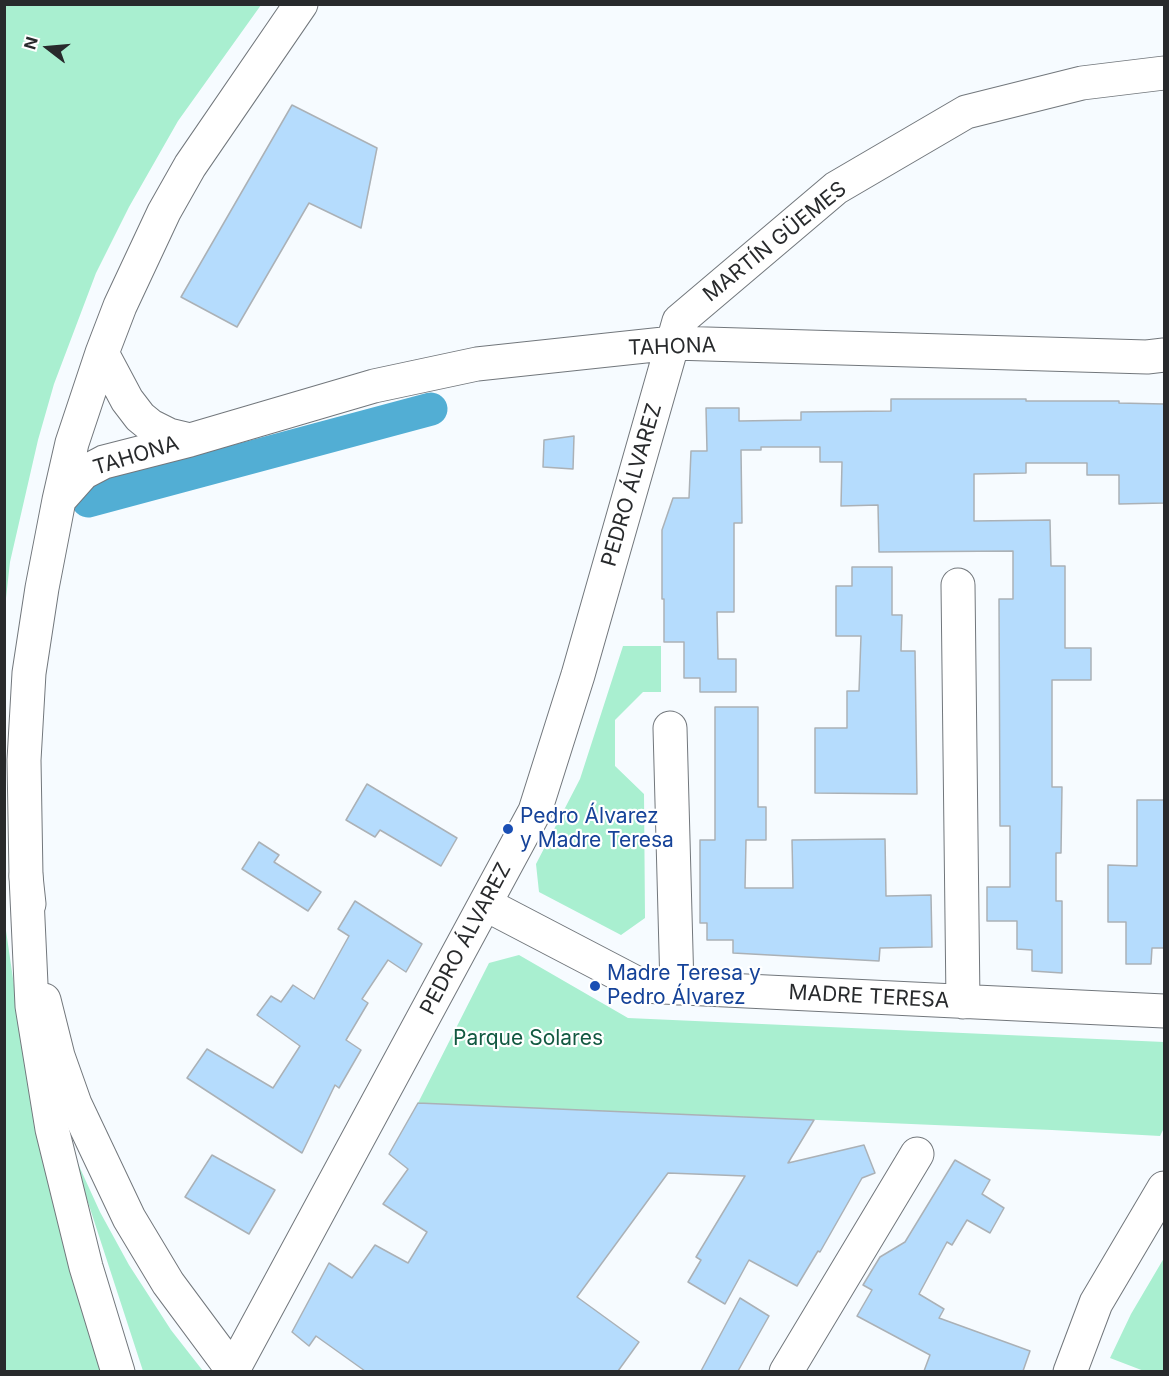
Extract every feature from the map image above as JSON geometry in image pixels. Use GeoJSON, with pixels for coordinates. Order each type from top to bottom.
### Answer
{"type":"FeatureCollection","features":[{"type":"Feature","properties":{"kind":"main road"},"geometry":{"type":"LineString","coordinates":[[118,1371],[86,1267],[52,1129],[32,1006],[24,760],[29,674],[42,588],[59,500],[72,443],[102,352],[141,260],[190,166],[301,4]]}},
{"type":"Feature","properties":{"kind":"main road","name":"MARTÍN GÜEMES"},"geometry":{"type":"LineString","coordinates":[[673,343],[679,321],[836,188],[966,112],[1082,83],[1164,73]]}},
{"type":"Feature","properties":{"kind":"main road","name":"TAHONA"},"geometry":{"type":"LineString","coordinates":[[59,500],[71,484],[91,468],[104,462],[190,440],[374,386],[477,364],[673,343],[1164,356]]}},
{"type":"Feature","properties":{"kind":"main road","name":"PEDRO ÁLVAREZ"},"geometry":{"type":"LineString","coordinates":[[233,1371],[535,811],[578,675],[673,343]]}},
{"type":"Feature","properties":{"kind":"main road","name":"TAHONA"},"geometry":{"type":"LineString","coordinates":[[102,352],[127,400],[140,417],[169,435],[190,440]]}},
{"type":"Feature","properties":{"kind":"main road"},"geometry":{"type":"LineString","coordinates":[[958,585],[963,1002]]}},
{"type":"Feature","properties":{"kind":"main road"},"geometry":{"type":"LineString","coordinates":[[670,728],[677,988]]}},
{"type":"Feature","properties":{"kind":"main road"},"geometry":{"type":"LineString","coordinates":[[26,876],[38,976],[58,1056],[75,1104],[129,1218],[168,1283],[233,1371]]}},
{"type":"Feature","properties":{"kind":"main road","name":"MADRE TERESA"},"geometry":{"type":"LineString","coordinates":[[485,904],[642,986],[1164,1011]]}},
{"type":"Feature","properties":{"kind":"main road"},"geometry":{"type":"LineString","coordinates":[[786,1371],[917,1154]]}},
{"type":"Feature","properties":{"kind":"main road"},"geometry":{"type":"LineString","coordinates":[[1070,1371],[1096,1303],[1164,1188]]}},
{"type":"Feature","properties":{"kind":"green space"},"geometry":{"type":"Polygon","coordinates":[[[5,4],[261,5],[178,121],[129,207],[96,273],[54,384],[38,440],[10,562],[5,607],[5,4]]]}},
{"type":"Feature","properties":{"kind":"green space"},"geometry":{"type":"Polygon","coordinates":[[[623,646],[661,646],[661,692],[643,692],[615,720],[615,766],[644,794],[645,918],[621,935],[539,892],[536,864],[580,779],[623,646]]]}},
{"type":"Feature","properties":{"kind":"green space"},"geometry":{"type":"Polygon","coordinates":[[[4,917],[22,1040],[106,1371],[5,1371],[4,917]]]}},
{"type":"Feature","properties":{"kind":"green space","name":"Parque Solares"},"geometry":{"type":"Polygon","coordinates":[[[519,955],[628,1018],[1164,1042],[1164,1128],[1160,1136],[418,1103],[489,963],[519,955]]]}},
{"type":"Feature","properties":{"kind":"green space"},"geometry":{"type":"Polygon","coordinates":[[[69,1144],[100,1212],[129,1265],[171,1330],[203,1371],[143,1371],[69,1144]]]}},
{"type":"Feature","properties":{"kind":"green space"},"geometry":{"type":"Polygon","coordinates":[[[1164,1258],[1164,1371],[1144,1371],[1110,1358],[1131,1314],[1164,1258]]]}},
{"type":"Feature","properties":{"kind":"building"},"geometry":{"type":"Polygon","coordinates":[[[292,105],[377,148],[361,228],[309,203],[237,327],[181,297],[292,105]]]}},
{"type":"Feature","properties":{"kind":"building"},"geometry":{"type":"Polygon","coordinates":[[[891,399],[1026,399],[1026,401],[1119,401],[1119,403],[1164,404],[1164,503],[1119,504],[1119,475],[1087,475],[1087,463],[1026,463],[1026,473],[974,474],[974,521],[1050,520],[1051,566],[1065,566],[1065,648],[1091,648],[1091,680],[1052,680],[1052,787],[1062,787],[1061,853],[1056,853],[1056,901],[1062,901],[1062,973],[1032,971],[1032,950],[1017,949],[1017,921],[987,921],[987,887],[1010,887],[1010,826],[1000,826],[999,599],[1013,599],[1013,551],[879,552],[878,505],[841,506],[842,462],[820,462],[820,447],[761,447],[761,450],[741,450],[742,523],[734,523],[734,612],[717,612],[718,659],[736,659],[736,692],[700,692],[700,678],[684,678],[684,642],[664,642],[662,530],[673,498],[689,498],[691,451],[707,451],[706,408],[739,408],[739,421],[801,420],[801,412],[891,411],[891,399]]]}},
{"type":"Feature","properties":{"kind":"building"},"geometry":{"type":"Polygon","coordinates":[[[574,436],[573,469],[543,467],[544,440],[574,436]]]}},
{"type":"Feature","properties":{"kind":"building"},"geometry":{"type":"Polygon","coordinates":[[[852,567],[892,567],[892,615],[902,615],[901,651],[915,651],[917,794],[815,793],[815,728],[847,728],[847,691],[859,691],[861,636],[836,636],[836,586],[852,586],[852,567]]]}},
{"type":"Feature","properties":{"kind":"building"},"geometry":{"type":"Polygon","coordinates":[[[715,707],[758,707],[758,807],[766,807],[766,840],[746,840],[745,888],[793,888],[792,840],[885,839],[886,896],[931,895],[932,947],[880,948],[879,961],[733,953],[733,940],[707,940],[707,923],[700,923],[700,840],[715,840],[715,707]]]}},
{"type":"Feature","properties":{"kind":"building"},"geometry":{"type":"Polygon","coordinates":[[[367,784],[457,838],[441,866],[380,830],[375,837],[346,820],[367,784]]]}},
{"type":"Feature","properties":{"kind":"building"},"geometry":{"type":"Polygon","coordinates":[[[1137,800],[1164,800],[1164,948],[1152,948],[1151,964],[1126,964],[1126,922],[1108,922],[1108,865],[1137,866],[1137,800]]]}},
{"type":"Feature","properties":{"kind":"building"},"geometry":{"type":"Polygon","coordinates":[[[259,842],[279,855],[274,862],[321,892],[308,911],[242,869],[259,842]]]}},
{"type":"Feature","properties":{"kind":"building"},"geometry":{"type":"Polygon","coordinates":[[[355,901],[422,944],[406,972],[388,960],[362,999],[368,1003],[346,1040],[361,1050],[339,1088],[335,1085],[302,1153],[187,1078],[207,1049],[273,1088],[300,1046],[257,1015],[271,996],[281,1002],[293,985],[314,999],[349,936],[338,929],[355,901]]]}},
{"type":"Feature","properties":{"kind":"building"},"geometry":{"type":"Polygon","coordinates":[[[418,1103],[814,1120],[788,1163],[864,1145],[875,1173],[862,1178],[820,1252],[818,1251],[797,1286],[749,1260],[725,1304],[688,1282],[701,1260],[696,1257],[745,1176],[668,1173],[577,1297],[639,1342],[618,1371],[365,1371],[316,1336],[309,1346],[292,1332],[329,1263],[352,1278],[375,1245],[408,1263],[427,1232],[383,1204],[408,1169],[389,1154],[418,1103]]]}},
{"type":"Feature","properties":{"kind":"building"},"geometry":{"type":"Polygon","coordinates":[[[212,1155],[275,1190],[249,1234],[185,1197],[212,1155]]]}},
{"type":"Feature","properties":{"kind":"building"},"geometry":{"type":"Polygon","coordinates":[[[955,1160],[990,1180],[982,1194],[1004,1208],[990,1233],[967,1220],[952,1245],[947,1242],[919,1294],[944,1309],[939,1318],[1030,1351],[1023,1371],[924,1371],[930,1355],[857,1316],[872,1290],[863,1285],[880,1257],[905,1242],[955,1160]]]}},
{"type":"Feature","properties":{"kind":"building"},"geometry":{"type":"Polygon","coordinates":[[[740,1298],[769,1316],[738,1371],[701,1371],[740,1298]]]}},
{"type":"Feature","properties":{"kind":"waterway"},"geometry":{"type":"LineString","coordinates":[[88,501],[431,409]]}},
{"type":"Feature","properties":{"kind":"place","name":"Pedro Álvarez y Madre Teresa"},"geometry":{"type":"Point","coordinates":[508,829]}},
{"type":"Feature","properties":{"kind":"place","name":"Madre Teresa y Pedro Álvarez"},"geometry":{"type":"Point","coordinates":[595,986]}}]}
